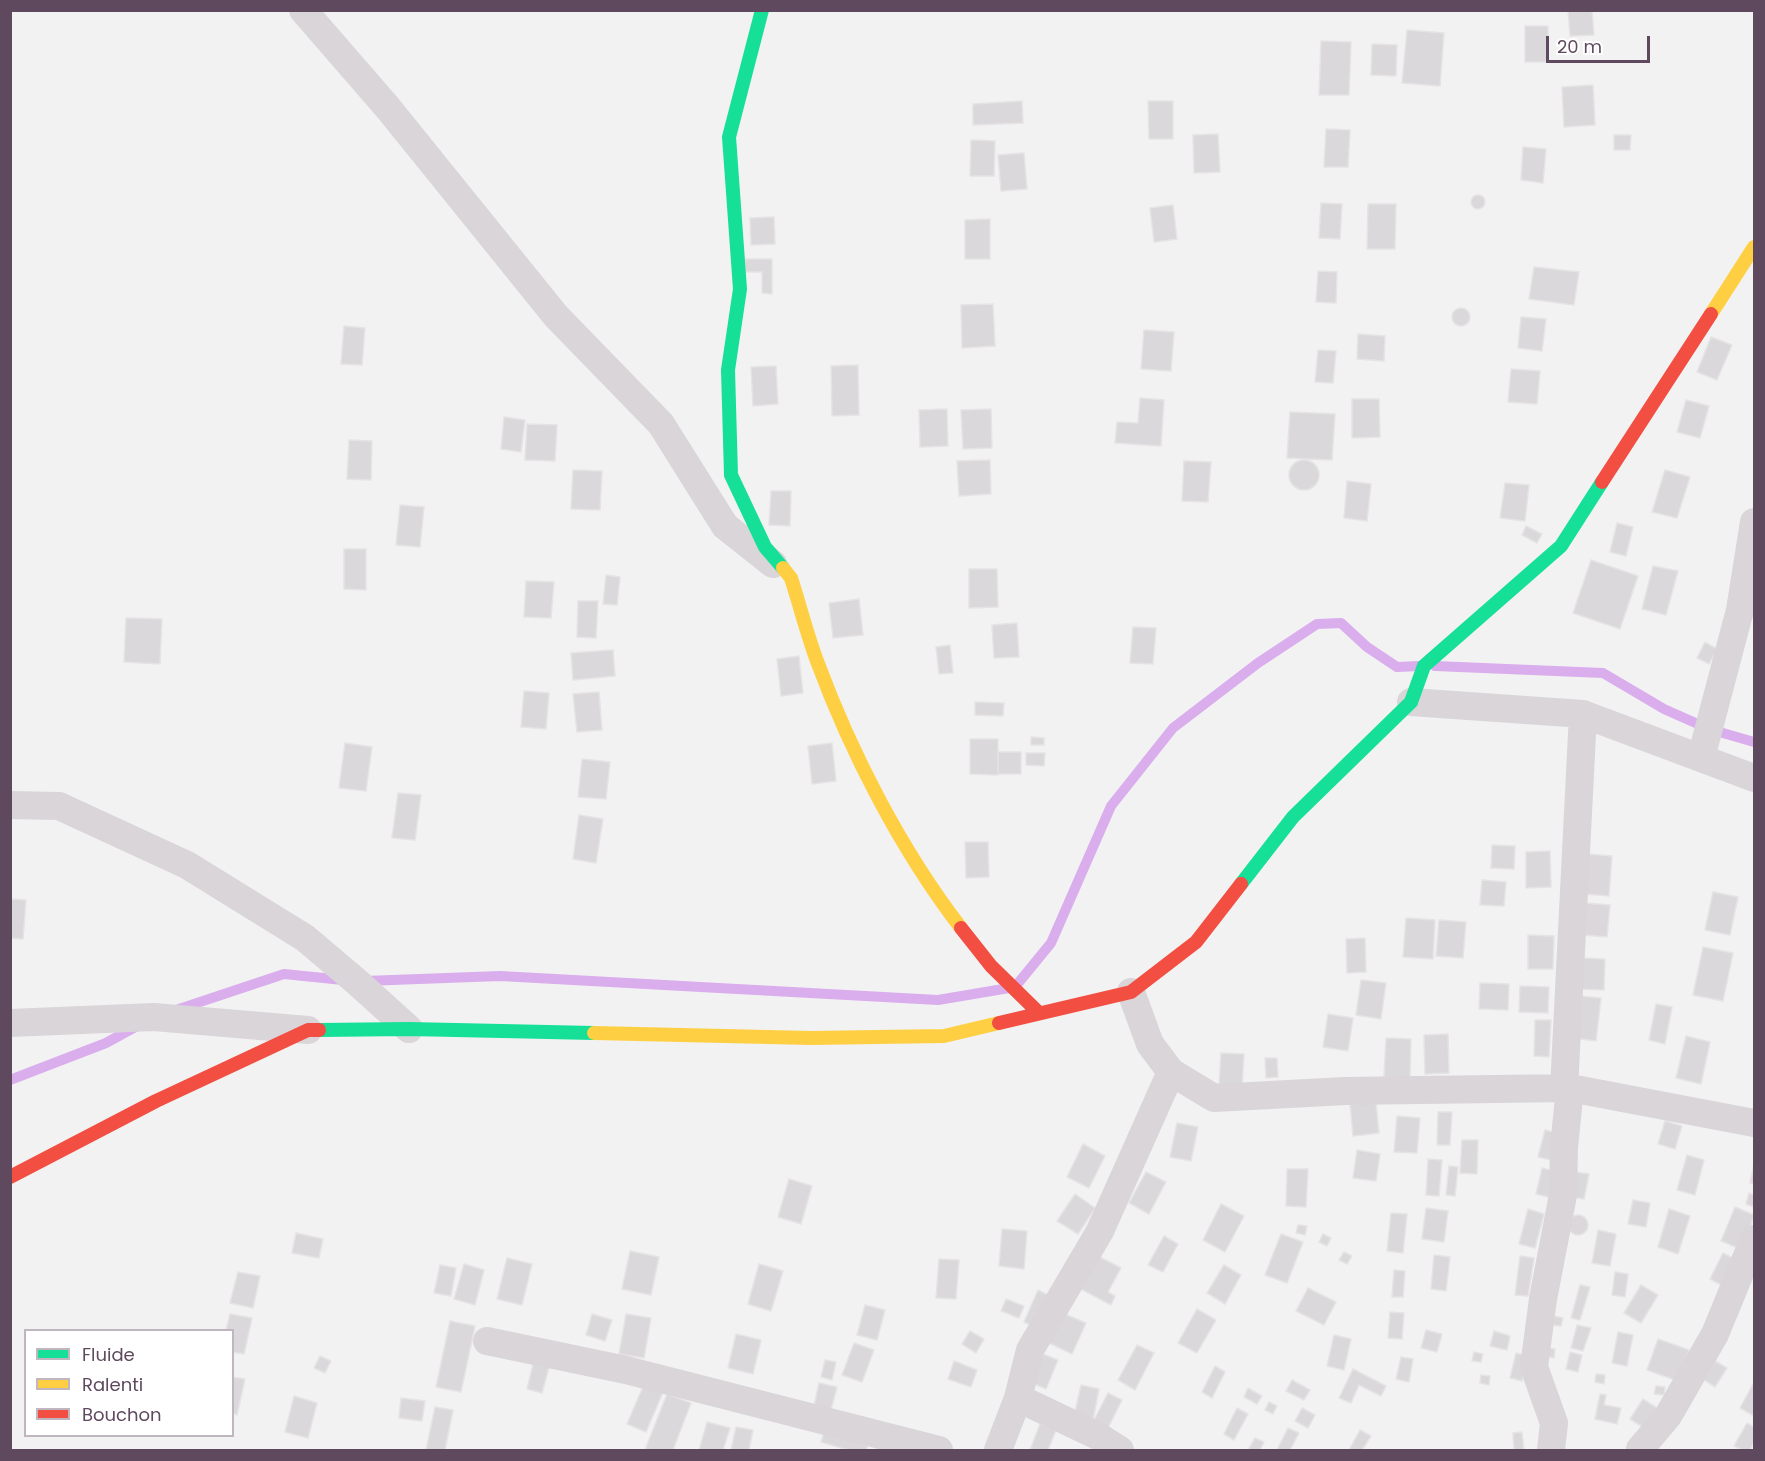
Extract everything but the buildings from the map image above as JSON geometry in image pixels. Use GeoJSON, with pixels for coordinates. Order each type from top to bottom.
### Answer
{"type":"FeatureCollection","features":[{"type":"Feature","properties":{"kind":"street"},"geometry":{"type":"LineString","coordinates":[[303,10],[388,108],[556,316],[662,424],[725,526],[791,578]]}},
{"type":"Feature","properties":{"kind":"street"},"geometry":{"type":"LineString","coordinates":[[762,10],[729,137],[740,289],[728,369],[731,475],[765,547],[791,578],[817,661],[854,747],[907,849],[946,908],[991,966],[1040,1013]]}},
{"type":"Feature","properties":{"kind":"street"},"geometry":{"type":"LineString","coordinates":[[10,1023],[154,1017],[308,1030],[409,1029],[811,1038],[944,1036],[1131,992],[1196,942],[1293,817],[1411,702],[1424,666],[1561,546],[1755,247]]}},
{"type":"Feature","properties":{"kind":"street"},"geometry":{"type":"LineString","coordinates":[[1701,758],[1740,610],[1755,522]]}},
{"type":"Feature","properties":{"kind":"street"},"geometry":{"type":"LineString","coordinates":[[1411,702],[1583,714],[1755,778]]}},
{"type":"Feature","properties":{"kind":"street"},"geometry":{"type":"LineString","coordinates":[[1551,1450],[1554,1423],[1534,1367],[1543,1299],[1563,1195],[1563,1147],[1583,714]]}},
{"type":"Feature","properties":{"kind":"street"},"geometry":{"type":"LineString","coordinates":[[10,805],[59,806],[187,865],[304,938],[409,1029]]}},
{"type":"Feature","properties":{"kind":"street"},"geometry":{"type":"LineString","coordinates":[[1131,992],[1150,1044],[1171,1072],[1214,1098],[1345,1091],[1567,1089],[1755,1123]]}},
{"type":"Feature","properties":{"kind":"street"},"geometry":{"type":"LineString","coordinates":[[10,1177],[156,1101],[308,1030]]}},
{"type":"Feature","properties":{"kind":"street"},"geometry":{"type":"LineString","coordinates":[[998,1450],[1018,1398],[1030,1350],[1100,1231],[1171,1072]]}},
{"type":"Feature","properties":{"kind":"street"},"geometry":{"type":"LineString","coordinates":[[1640,1449],[1668,1416],[1715,1334],[1755,1239]]}},
{"type":"Feature","properties":{"kind":"street"},"geometry":{"type":"LineString","coordinates":[[487,1341],[626,1370],[939,1450]]}},
{"type":"Feature","properties":{"kind":"street"},"geometry":{"type":"LineString","coordinates":[[1018,1398],[1120,1450]]}},
{"type":"Feature","properties":{"kind":"waterway"},"geometry":{"type":"LineString","coordinates":[[365,981],[500,976],[938,1000],[1015,987],[1051,943],[1111,806],[1173,728],[1258,663],[1317,624],[1341,623],[1367,647],[1397,667],[1419,666]]}},
{"type":"Feature","properties":{"kind":"waterway"},"geometry":{"type":"LineString","coordinates":[[1435,666],[1603,673],[1664,709],[1709,729],[1754,742]]}},
{"type":"Feature","properties":{"kind":"waterway"},"geometry":{"type":"LineString","coordinates":[[176,1010],[284,974],[343,980]]}},
{"type":"Feature","properties":{"kind":"waterway"},"geometry":{"type":"LineString","coordinates":[[10,1080],[106,1043],[137,1026]]}},
{"type":"Feature","properties":{"kind":"traffic: fast"},"geometry":{"type":"LineString","coordinates":[[762,10],[729,137],[740,289],[728,370],[731,475],[765,547],[783,568]]}},
{"type":"Feature","properties":{"kind":"traffic: fast"},"geometry":{"type":"LineString","coordinates":[[1241,884],[1293,817],[1411,702],[1424,666],[1561,546],[1602,482]]}},
{"type":"Feature","properties":{"kind":"traffic: fast"},"geometry":{"type":"LineString","coordinates":[[319,1030],[409,1029],[594,1033]]}},
{"type":"Feature","properties":{"kind":"traffic: slow"},"geometry":{"type":"LineString","coordinates":[[1711,314],[1754,247]]}},
{"type":"Feature","properties":{"kind":"traffic: slow"},"geometry":{"type":"LineString","coordinates":[[783,568],[791,578],[830,696],[879,800],[918,866],[961,928]]}},
{"type":"Feature","properties":{"kind":"traffic: slow"},"geometry":{"type":"LineString","coordinates":[[594,1033],[811,1038],[944,1036],[999,1023]]}},
{"type":"Feature","properties":{"kind":"traffic: jam"},"geometry":{"type":"LineString","coordinates":[[1602,482],[1711,314]]}},
{"type":"Feature","properties":{"kind":"traffic: jam"},"geometry":{"type":"LineString","coordinates":[[999,1023],[1131,992],[1196,942],[1241,884]]}},
{"type":"Feature","properties":{"kind":"traffic: jam"},"geometry":{"type":"LineString","coordinates":[[961,928],[991,966],[1039,1013]]}},
{"type":"Feature","properties":{"kind":"traffic: jam"},"geometry":{"type":"LineString","coordinates":[[10,1177],[156,1101],[308,1030],[319,1030]]}}]}
